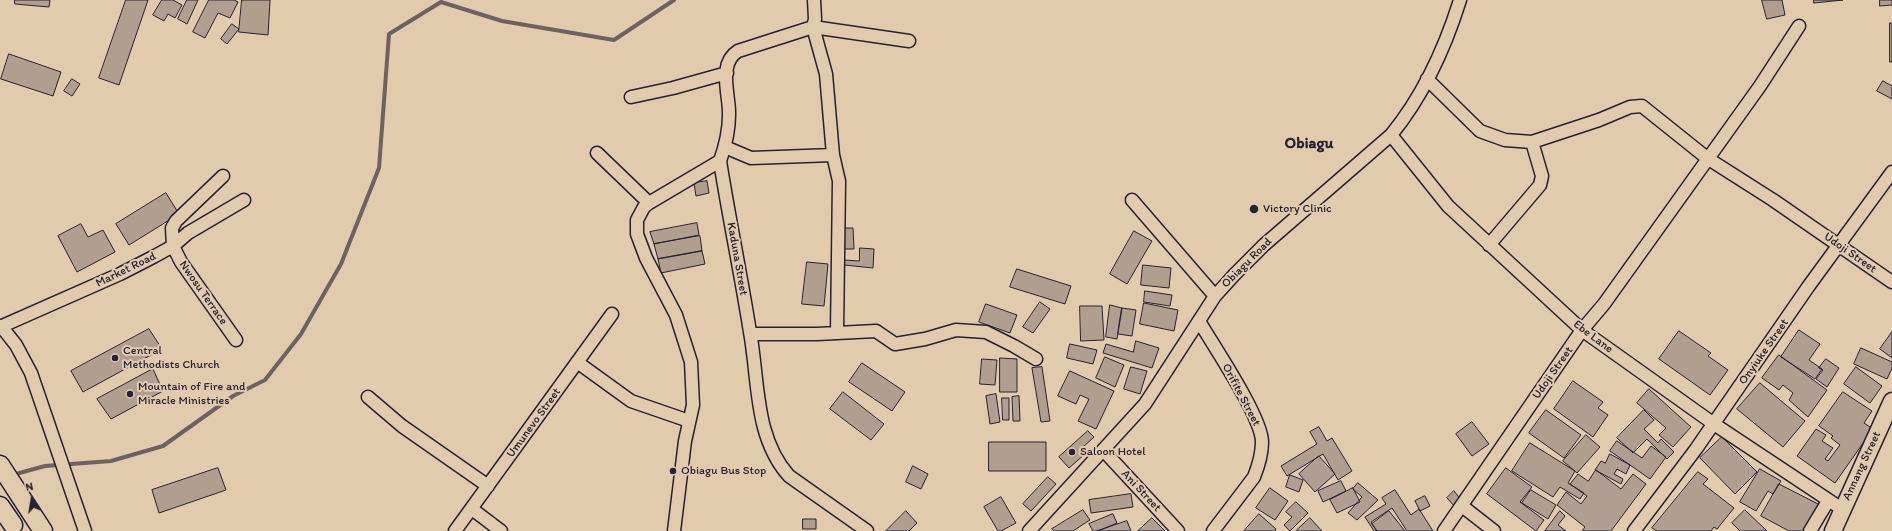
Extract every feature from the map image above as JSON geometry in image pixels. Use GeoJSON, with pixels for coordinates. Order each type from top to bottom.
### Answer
{"type":"FeatureCollection","features":[{"type":"Feature","properties":{"kind":"main road","name":"Annang Street"},"geometry":{"type":"LineString","coordinates":[[1833,531],[1835,505],[1892,401]]}},
{"type":"Feature","properties":{"kind":"main road"},"geometry":{"type":"LineString","coordinates":[[0,465],[38,524]]}},
{"type":"Feature","properties":{"kind":"main road"},"geometry":{"type":"LineString","coordinates":[[0,506],[15,528]]}},
{"type":"Feature","properties":{"kind":"street"},"geometry":{"type":"LineString","coordinates":[[814,0],[816,19],[813,27],[826,74],[833,155],[839,181],[837,333]]}},
{"type":"Feature","properties":{"kind":"street","name":"Obiagu Road"},"geometry":{"type":"LineString","coordinates":[[1030,531],[1145,404],[1215,296],[1264,245],[1391,135],[1413,107],[1444,44],[1460,0]]}},
{"type":"Feature","properties":{"kind":"street","name":"Udoji Street"},"geometry":{"type":"LineString","coordinates":[[1444,531],[1582,330],[1604,304],[1707,158],[1760,86],[1799,26]]}},
{"type":"Feature","properties":{"kind":"street"},"geometry":{"type":"LineString","coordinates":[[813,27],[909,41]]}},
{"type":"Feature","properties":{"kind":"street","name":"Kaduna Street"},"geometry":{"type":"LineString","coordinates":[[813,27],[732,54],[728,63],[727,73],[727,98],[730,115],[725,147],[720,161],[751,334],[761,419],[772,449],[779,465],[789,476],[805,489],[867,531]]}},
{"type":"Feature","properties":{"kind":"street"},"geometry":{"type":"LineString","coordinates":[[631,97],[673,88],[727,73]]}},
{"type":"Feature","properties":{"kind":"street"},"geometry":{"type":"LineString","coordinates":[[1427,79],[1480,131],[1505,140],[1532,142],[1542,176],[1540,184],[1490,245]]}},
{"type":"Feature","properties":{"kind":"street","name":"Udoji Street"},"geometry":{"type":"LineString","coordinates":[[1532,142],[1599,120],[1630,107],[1642,106],[1707,158],[1839,245],[1892,282]]}},
{"type":"Feature","properties":{"kind":"street","name":"Ebe Lane"},"geometry":{"type":"LineString","coordinates":[[1391,135],[1426,176],[1448,206],[1582,330],[1714,424],[1835,505]]}},
{"type":"Feature","properties":{"kind":"street"},"geometry":{"type":"LineString","coordinates":[[725,147],[751,158],[833,155]]}},
{"type":"Feature","properties":{"kind":"street"},"geometry":{"type":"LineString","coordinates":[[597,153],[649,203]]}},
{"type":"Feature","properties":{"kind":"street"},"geometry":{"type":"LineString","coordinates":[[674,531],[689,421],[693,405],[691,362],[676,315],[646,258],[638,234],[637,220],[644,207],[649,203],[720,161]]}},
{"type":"Feature","properties":{"kind":"street","name":"Onyiuke Street"},"geometry":{"type":"LineString","coordinates":[[1634,531],[1714,424],[1892,172]]}},
{"type":"Feature","properties":{"kind":"street"},"geometry":{"type":"LineString","coordinates":[[173,246],[172,228],[176,221],[223,176]]}},
{"type":"Feature","properties":{"kind":"street","name":"Market Road"},"geometry":{"type":"LineString","coordinates":[[0,327],[120,274],[173,246],[188,233],[244,200]]}},
{"type":"Feature","properties":{"kind":"street"},"geometry":{"type":"LineString","coordinates":[[1132,200],[1215,296]]}},
{"type":"Feature","properties":{"kind":"street","name":"Nwosu Terrace"},"geometry":{"type":"LineString","coordinates":[[173,246],[180,262],[236,340]]}},
{"type":"Feature","properties":{"kind":"street","name":"Umunevo Street"},"geometry":{"type":"LineString","coordinates":[[455,531],[612,314]]}},
{"type":"Feature","properties":{"kind":"street","name":"Orifite Street"},"geometry":{"type":"LineString","coordinates":[[1199,321],[1256,418],[1262,441],[1258,468],[1254,477],[1213,531]]}},
{"type":"Feature","properties":{"kind":"street"},"geometry":{"type":"LineString","coordinates":[[0,327],[16,345],[31,373],[64,474],[85,531]]}},
{"type":"Feature","properties":{"kind":"street"},"geometry":{"type":"LineString","coordinates":[[751,334],[876,331],[894,344],[925,339],[956,330],[986,332],[1036,359]]}},
{"type":"Feature","properties":{"kind":"street"},"geometry":{"type":"LineString","coordinates":[[577,362],[630,400],[689,421]]}},
{"type":"Feature","properties":{"kind":"street"},"geometry":{"type":"LineString","coordinates":[[368,397],[402,426],[488,486]]}},
{"type":"Feature","properties":{"kind":"street","name":"Ani Street"},"geometry":{"type":"LineString","coordinates":[[1104,451],[1178,531]]}},
{"type":"Feature","properties":{"kind":"street"},"geometry":{"type":"LineString","coordinates":[[1810,531],[1835,505]]}},
{"type":"Feature","properties":{"kind":"street"},"geometry":{"type":"LineString","coordinates":[[1462,506],[1494,531]]}},
{"type":"Feature","properties":{"kind":"street"},"geometry":{"type":"LineString","coordinates":[[472,509],[501,531]]}},
{"type":"Feature","properties":{"kind":"building"},"geometry":{"type":"Polygon","coordinates":[[[15,0],[50,0],[49,7],[15,4],[15,0]]]}},
{"type":"Feature","properties":{"kind":"building"},"geometry":{"type":"Polygon","coordinates":[[[126,0],[148,0],[119,85],[99,78],[126,0]]]}},
{"type":"Feature","properties":{"kind":"building"},"geometry":{"type":"Polygon","coordinates":[[[162,0],[173,0],[182,5],[175,18],[168,14],[164,21],[153,15],[162,0]]]}},
{"type":"Feature","properties":{"kind":"building"},"geometry":{"type":"Polygon","coordinates":[[[187,0],[198,0],[187,24],[178,19],[187,0]]]}},
{"type":"Feature","properties":{"kind":"building"},"geometry":{"type":"Polygon","coordinates":[[[209,0],[234,0],[238,2],[230,18],[218,13],[205,38],[193,32],[209,0]]]}},
{"type":"Feature","properties":{"kind":"building"},"geometry":{"type":"Polygon","coordinates":[[[242,0],[270,0],[268,35],[239,32],[242,0]]]}},
{"type":"Feature","properties":{"kind":"building"},"geometry":{"type":"Polygon","coordinates":[[[1762,0],[1782,0],[1785,15],[1767,19],[1762,0]]]}},
{"type":"Feature","properties":{"kind":"building"},"geometry":{"type":"Polygon","coordinates":[[[1814,0],[1843,0],[1814,3],[1814,0]]]}},
{"type":"Feature","properties":{"kind":"building"},"geometry":{"type":"Polygon","coordinates":[[[1880,0],[1892,0],[1892,5],[1880,6],[1880,0]]]}},
{"type":"Feature","properties":{"kind":"building"},"geometry":{"type":"Polygon","coordinates":[[[1890,23],[1892,23],[1892,62],[1890,62],[1890,23]]]}},
{"type":"Feature","properties":{"kind":"building"},"geometry":{"type":"Polygon","coordinates":[[[232,24],[239,29],[227,44],[221,39],[232,24]]]}},
{"type":"Feature","properties":{"kind":"building"},"geometry":{"type":"Polygon","coordinates":[[[9,54],[61,72],[53,96],[1,79],[9,54]]]}},
{"type":"Feature","properties":{"kind":"building"},"geometry":{"type":"Polygon","coordinates":[[[72,79],[80,84],[72,96],[64,91],[72,79]]]}},
{"type":"Feature","properties":{"kind":"building"},"geometry":{"type":"Polygon","coordinates":[[[1883,81],[1892,86],[1892,99],[1877,91],[1883,81]]]}},
{"type":"Feature","properties":{"kind":"building"},"geometry":{"type":"Polygon","coordinates":[[[707,181],[709,193],[696,196],[694,183],[707,181]]]}},
{"type":"Feature","properties":{"kind":"building"},"geometry":{"type":"Polygon","coordinates":[[[166,193],[179,214],[129,245],[116,224],[166,193]]]}},
{"type":"Feature","properties":{"kind":"building"},"geometry":{"type":"Polygon","coordinates":[[[697,223],[699,235],[654,244],[650,232],[697,223]]]}},
{"type":"Feature","properties":{"kind":"building"},"geometry":{"type":"Polygon","coordinates":[[[81,224],[88,237],[103,230],[115,252],[77,272],[58,236],[81,224]]]}},
{"type":"Feature","properties":{"kind":"building"},"geometry":{"type":"Polygon","coordinates":[[[843,228],[853,228],[854,249],[845,249],[843,228]]]}},
{"type":"Feature","properties":{"kind":"building"},"geometry":{"type":"Polygon","coordinates":[[[1134,231],[1152,241],[1127,284],[1110,274],[1134,231]]]}},
{"type":"Feature","properties":{"kind":"building"},"geometry":{"type":"Polygon","coordinates":[[[700,236],[702,251],[658,259],[654,244],[700,236]]]}},
{"type":"Feature","properties":{"kind":"building"},"geometry":{"type":"Polygon","coordinates":[[[860,248],[874,249],[873,268],[844,265],[844,260],[859,261],[860,248]]]}},
{"type":"Feature","properties":{"kind":"building"},"geometry":{"type":"Polygon","coordinates":[[[702,251],[705,264],[661,273],[658,259],[702,251]]]}},
{"type":"Feature","properties":{"kind":"building"},"geometry":{"type":"Polygon","coordinates":[[[807,262],[828,264],[824,306],[802,304],[807,262]]]}},
{"type":"Feature","properties":{"kind":"building"},"geometry":{"type":"Polygon","coordinates":[[[1143,265],[1171,268],[1169,288],[1141,285],[1143,265]]]}},
{"type":"Feature","properties":{"kind":"building"},"geometry":{"type":"Polygon","coordinates":[[[1017,269],[1071,286],[1065,304],[1010,287],[1017,269]]]}},
{"type":"Feature","properties":{"kind":"building"},"geometry":{"type":"Polygon","coordinates":[[[1145,291],[1172,295],[1170,306],[1144,302],[1145,291]]]}},
{"type":"Feature","properties":{"kind":"building"},"geometry":{"type":"Polygon","coordinates":[[[1040,302],[1050,309],[1033,333],[1023,327],[1040,302]]]}},
{"type":"Feature","properties":{"kind":"building"},"geometry":{"type":"Polygon","coordinates":[[[1144,303],[1178,310],[1174,331],[1140,324],[1144,303]]]}},
{"type":"Feature","properties":{"kind":"building"},"geometry":{"type":"Polygon","coordinates":[[[986,304],[1017,315],[1010,333],[979,322],[986,304]]]}},
{"type":"Feature","properties":{"kind":"building"},"geometry":{"type":"Polygon","coordinates":[[[1110,305],[1122,308],[1117,339],[1106,337],[1110,305]]]}},
{"type":"Feature","properties":{"kind":"building"},"geometry":{"type":"Polygon","coordinates":[[[1080,306],[1102,306],[1104,340],[1081,341],[1080,306]]]}},
{"type":"Feature","properties":{"kind":"building"},"geometry":{"type":"Polygon","coordinates":[[[1122,308],[1136,310],[1132,336],[1118,334],[1122,308]]]}},
{"type":"Feature","properties":{"kind":"building"},"geometry":{"type":"Polygon","coordinates":[[[149,329],[162,349],[83,392],[71,371],[149,329]]]}},
{"type":"Feature","properties":{"kind":"building"},"geometry":{"type":"Polygon","coordinates":[[[1799,330],[1820,344],[1809,360],[1822,369],[1815,379],[1781,357],[1799,330]]]}},
{"type":"Feature","properties":{"kind":"building"},"geometry":{"type":"Polygon","coordinates":[[[1679,331],[1711,353],[1708,356],[1728,370],[1710,395],[1659,359],[1679,331]]]}},
{"type":"Feature","properties":{"kind":"building"},"geometry":{"type":"Polygon","coordinates":[[[1892,332],[1892,358],[1880,349],[1892,332]]]}},
{"type":"Feature","properties":{"kind":"building"},"geometry":{"type":"Polygon","coordinates":[[[1136,341],[1159,348],[1152,368],[1103,353],[1106,344],[1133,352],[1136,341]]]}},
{"type":"Feature","properties":{"kind":"building"},"geometry":{"type":"Polygon","coordinates":[[[1070,344],[1097,350],[1093,364],[1067,358],[1070,344]]]}},
{"type":"Feature","properties":{"kind":"building"},"geometry":{"type":"Polygon","coordinates":[[[1861,348],[1892,362],[1892,368],[1887,379],[1854,364],[1861,348]]]}},
{"type":"Feature","properties":{"kind":"building"},"geometry":{"type":"Polygon","coordinates":[[[1779,355],[1827,390],[1808,417],[1789,400],[1793,393],[1783,385],[1779,390],[1762,378],[1779,355]]]}},
{"type":"Feature","properties":{"kind":"building"},"geometry":{"type":"Polygon","coordinates":[[[1105,357],[1124,365],[1115,387],[1096,378],[1105,357]]]}},
{"type":"Feature","properties":{"kind":"building"},"geometry":{"type":"Polygon","coordinates":[[[1000,358],[1017,359],[1017,392],[1000,392],[1000,358]]]}},
{"type":"Feature","properties":{"kind":"building"},"geometry":{"type":"Polygon","coordinates":[[[982,359],[997,360],[995,385],[980,384],[982,359]]]}},
{"type":"Feature","properties":{"kind":"building"},"geometry":{"type":"Polygon","coordinates":[[[1826,359],[1839,368],[1827,387],[1816,379],[1823,370],[1819,368],[1826,359]]]}},
{"type":"Feature","properties":{"kind":"building"},"geometry":{"type":"Polygon","coordinates":[[[862,363],[905,392],[892,411],[849,382],[862,363]]]}},
{"type":"Feature","properties":{"kind":"building"},"geometry":{"type":"Polygon","coordinates":[[[1042,367],[1050,421],[1041,422],[1032,368],[1042,367]]]}},
{"type":"Feature","properties":{"kind":"building"},"geometry":{"type":"Polygon","coordinates":[[[1131,367],[1147,371],[1140,394],[1124,389],[1131,367]]]}},
{"type":"Feature","properties":{"kind":"building"},"geometry":{"type":"Polygon","coordinates":[[[1856,367],[1882,386],[1870,403],[1844,384],[1856,367]]]}},
{"type":"Feature","properties":{"kind":"building"},"geometry":{"type":"Polygon","coordinates":[[[153,369],[163,391],[111,419],[97,399],[153,369]]]}},
{"type":"Feature","properties":{"kind":"building"},"geometry":{"type":"Polygon","coordinates":[[[1070,371],[1114,391],[1096,429],[1078,421],[1089,399],[1080,395],[1076,404],[1058,396],[1070,371]]]}},
{"type":"Feature","properties":{"kind":"building"},"geometry":{"type":"Polygon","coordinates":[[[1573,381],[1603,402],[1598,408],[1608,415],[1593,437],[1554,409],[1573,381]]]}},
{"type":"Feature","properties":{"kind":"building"},"geometry":{"type":"Polygon","coordinates":[[[1760,383],[1805,421],[1783,447],[1737,409],[1760,383]]]}},
{"type":"Feature","properties":{"kind":"building"},"geometry":{"type":"Polygon","coordinates":[[[1649,389],[1691,427],[1673,447],[1659,435],[1666,428],[1637,403],[1649,389]]]}},
{"type":"Feature","properties":{"kind":"building"},"geometry":{"type":"Polygon","coordinates":[[[843,392],[884,424],[871,440],[830,409],[843,392]]]}},
{"type":"Feature","properties":{"kind":"building"},"geometry":{"type":"Polygon","coordinates":[[[1843,392],[1872,411],[1864,423],[1873,429],[1835,483],[1797,456],[1816,429],[1826,435],[1822,441],[1833,448],[1825,459],[1828,461],[1840,445],[1831,438],[1833,436],[1819,426],[1843,392]]]}},
{"type":"Feature","properties":{"kind":"building"},"geometry":{"type":"Polygon","coordinates":[[[996,394],[1000,422],[990,424],[986,396],[996,394]]]}},
{"type":"Feature","properties":{"kind":"building"},"geometry":{"type":"Polygon","coordinates":[[[1019,396],[1020,421],[1013,421],[1012,397],[1019,396]]]}},
{"type":"Feature","properties":{"kind":"building"},"geometry":{"type":"Polygon","coordinates":[[[1002,398],[1009,398],[1009,420],[1003,420],[1002,398]]]}},
{"type":"Feature","properties":{"kind":"building"},"geometry":{"type":"Polygon","coordinates":[[[1546,410],[1581,435],[1564,458],[1529,433],[1546,410]]]}},
{"type":"Feature","properties":{"kind":"building"},"geometry":{"type":"Polygon","coordinates":[[[1644,410],[1654,420],[1644,429],[1658,443],[1661,439],[1674,452],[1667,459],[1647,439],[1633,453],[1617,438],[1644,410]]]}},
{"type":"Feature","properties":{"kind":"building"},"geometry":{"type":"Polygon","coordinates":[[[1472,422],[1489,444],[1472,456],[1456,434],[1472,422]]]}},
{"type":"Feature","properties":{"kind":"building"},"geometry":{"type":"Polygon","coordinates":[[[1319,427],[1327,441],[1332,438],[1352,471],[1338,480],[1323,454],[1287,476],[1281,466],[1317,444],[1310,432],[1319,427]]]}},
{"type":"Feature","properties":{"kind":"building"},"geometry":{"type":"Polygon","coordinates":[[[1088,431],[1094,437],[1082,448],[1086,453],[1069,468],[1059,457],[1088,431]]]}},
{"type":"Feature","properties":{"kind":"building"},"geometry":{"type":"Polygon","coordinates":[[[1586,435],[1600,447],[1577,473],[1563,461],[1586,435]]]}},
{"type":"Feature","properties":{"kind":"building"},"geometry":{"type":"Polygon","coordinates":[[[1722,437],[1757,472],[1735,494],[1700,458],[1722,437]]]}},
{"type":"Feature","properties":{"kind":"building"},"geometry":{"type":"Polygon","coordinates":[[[1617,441],[1642,458],[1651,446],[1666,457],[1650,479],[1610,451],[1617,441]]]}},
{"type":"Feature","properties":{"kind":"building"},"geometry":{"type":"Polygon","coordinates":[[[989,442],[1046,442],[1046,471],[989,471],[989,442]]]}},
{"type":"Feature","properties":{"kind":"building"},"geometry":{"type":"Polygon","coordinates":[[[1530,443],[1575,471],[1568,483],[1584,493],[1580,499],[1560,487],[1553,497],[1512,471],[1530,443]]]}},
{"type":"Feature","properties":{"kind":"building"},"geometry":{"type":"Polygon","coordinates":[[[1610,454],[1630,465],[1626,474],[1617,469],[1614,474],[1623,479],[1621,484],[1595,470],[1601,461],[1605,463],[1610,454]]]}},
{"type":"Feature","properties":{"kind":"building"},"geometry":{"type":"Polygon","coordinates":[[[1319,456],[1335,474],[1315,492],[1299,474],[1319,456]]]}},
{"type":"Feature","properties":{"kind":"building"},"geometry":{"type":"Polygon","coordinates":[[[913,466],[928,474],[921,489],[906,482],[913,466]]]}},
{"type":"Feature","properties":{"kind":"building"},"geometry":{"type":"Polygon","coordinates":[[[218,468],[226,490],[159,513],[152,490],[218,468]]]}},
{"type":"Feature","properties":{"kind":"building"},"geometry":{"type":"Polygon","coordinates":[[[1506,468],[1532,487],[1520,502],[1544,520],[1536,531],[1487,494],[1506,468]]]}},
{"type":"Feature","properties":{"kind":"building"},"geometry":{"type":"Polygon","coordinates":[[[1760,469],[1781,481],[1773,494],[1768,491],[1756,511],[1740,502],[1760,469]]]}},
{"type":"Feature","properties":{"kind":"building"},"geometry":{"type":"Polygon","coordinates":[[[1596,470],[1621,489],[1633,474],[1646,484],[1611,531],[1582,531],[1585,527],[1557,505],[1566,492],[1581,504],[1587,496],[1570,484],[1578,474],[1588,481],[1596,470]]]}},
{"type":"Feature","properties":{"kind":"building"},"geometry":{"type":"Polygon","coordinates":[[[1698,472],[1708,479],[1703,484],[1734,508],[1717,529],[1714,527],[1711,531],[1657,531],[1652,528],[1698,472]]]}},
{"type":"Feature","properties":{"kind":"building"},"geometry":{"type":"Polygon","coordinates":[[[1290,475],[1303,480],[1299,492],[1286,487],[1290,475]]]}},
{"type":"Feature","properties":{"kind":"building"},"geometry":{"type":"Polygon","coordinates":[[[1048,477],[1056,484],[1031,511],[1023,504],[1048,477]]]}},
{"type":"Feature","properties":{"kind":"building"},"geometry":{"type":"Polygon","coordinates":[[[1341,481],[1346,491],[1323,502],[1318,491],[1341,481]]]}},
{"type":"Feature","properties":{"kind":"building"},"geometry":{"type":"Polygon","coordinates":[[[1358,483],[1378,500],[1357,520],[1348,513],[1362,497],[1353,489],[1358,483]]]}},
{"type":"Feature","properties":{"kind":"building"},"geometry":{"type":"Polygon","coordinates":[[[1779,484],[1820,505],[1806,531],[1789,531],[1761,516],[1779,484]]]}},
{"type":"Feature","properties":{"kind":"building"},"geometry":{"type":"Polygon","coordinates":[[[1270,488],[1288,501],[1275,520],[1256,508],[1270,488]]]}},
{"type":"Feature","properties":{"kind":"building"},"geometry":{"type":"Polygon","coordinates":[[[1353,488],[1360,502],[1337,513],[1330,500],[1353,488]]]}},
{"type":"Feature","properties":{"kind":"building"},"geometry":{"type":"Polygon","coordinates":[[[1395,490],[1411,515],[1419,509],[1433,531],[1407,531],[1392,508],[1371,522],[1377,531],[1374,531],[1365,517],[1386,504],[1382,498],[1395,490]]]}},
{"type":"Feature","properties":{"kind":"building"},"geometry":{"type":"Polygon","coordinates":[[[1531,490],[1556,505],[1548,519],[1522,503],[1531,490]]]}},
{"type":"Feature","properties":{"kind":"building"},"geometry":{"type":"Polygon","coordinates":[[[1454,491],[1462,501],[1455,507],[1447,498],[1454,491]]]}},
{"type":"Feature","properties":{"kind":"building"},"geometry":{"type":"Polygon","coordinates":[[[1131,494],[1133,507],[1091,513],[1089,500],[1131,494]]]}},
{"type":"Feature","properties":{"kind":"building"},"geometry":{"type":"Polygon","coordinates":[[[1425,496],[1430,506],[1420,511],[1415,501],[1425,496]]]}},
{"type":"Feature","properties":{"kind":"building"},"geometry":{"type":"Polygon","coordinates":[[[1001,497],[1016,523],[1001,531],[998,531],[984,507],[1001,497]]]}},
{"type":"Feature","properties":{"kind":"building"},"geometry":{"type":"Polygon","coordinates":[[[1296,502],[1308,513],[1290,531],[1284,525],[1292,517],[1286,512],[1296,502]]]}},
{"type":"Feature","properties":{"kind":"building"},"geometry":{"type":"Polygon","coordinates":[[[1083,510],[1090,520],[1073,531],[1054,531],[1052,529],[1083,510]]]}},
{"type":"Feature","properties":{"kind":"building"},"geometry":{"type":"Polygon","coordinates":[[[1745,510],[1767,531],[1740,531],[1732,523],[1745,510]]]}},
{"type":"Feature","properties":{"kind":"building"},"geometry":{"type":"Polygon","coordinates":[[[906,511],[917,523],[909,531],[886,531],[906,511]]]}},
{"type":"Feature","properties":{"kind":"building"},"geometry":{"type":"Polygon","coordinates":[[[1389,511],[1405,531],[1377,531],[1372,524],[1389,511]]]}},
{"type":"Feature","properties":{"kind":"building"},"geometry":{"type":"Polygon","coordinates":[[[1560,511],[1565,516],[1558,525],[1566,531],[1545,531],[1560,511]]]}},
{"type":"Feature","properties":{"kind":"building"},"geometry":{"type":"Polygon","coordinates":[[[1113,514],[1117,523],[1098,531],[1093,531],[1089,524],[1113,514]]]}},
{"type":"Feature","properties":{"kind":"building"},"geometry":{"type":"Polygon","coordinates":[[[1259,514],[1276,529],[1275,531],[1244,531],[1259,514]]]}},
{"type":"Feature","properties":{"kind":"building"},"geometry":{"type":"Polygon","coordinates":[[[1152,518],[1165,531],[1138,531],[1152,518]]]}},
{"type":"Feature","properties":{"kind":"building"},"geometry":{"type":"Polygon","coordinates":[[[1310,518],[1322,531],[1296,531],[1310,518]]]}},
{"type":"Feature","properties":{"kind":"building"},"geometry":{"type":"Polygon","coordinates":[[[803,519],[816,519],[816,529],[803,529],[803,519]]]}},
{"type":"Feature","properties":{"kind":"building"},"geometry":{"type":"Polygon","coordinates":[[[1127,521],[1131,531],[1097,531],[1127,521]]]}},
{"type":"Feature","properties":{"kind":"waterway"},"geometry":{"type":"LineString","coordinates":[[12,475],[45,466],[111,461],[163,446],[233,396],[265,380],[301,334],[341,264],[379,168],[389,34],[441,2],[502,21],[614,40],[674,0]]}},
{"type":"Feature","properties":{"kind":"place","name":"Victory Clinic"},"geometry":{"type":"Point","coordinates":[1254,209]}},
{"type":"Feature","properties":{"kind":"place","name":"Central Methodists Church"},"geometry":{"type":"Point","coordinates":[115,358]}},
{"type":"Feature","properties":{"kind":"place","name":"Mountain of Fire and Miracle Ministries"},"geometry":{"type":"Point","coordinates":[130,394]}},
{"type":"Feature","properties":{"kind":"place","name":"Saloon Hotel"},"geometry":{"type":"Point","coordinates":[1072,452]}},
{"type":"Feature","properties":{"kind":"place","name":"Obiagu Bus Stop"},"geometry":{"type":"Point","coordinates":[673,471]}},
{"type":"Feature","properties":{"kind":"district","name":"Obiagu"},"geometry":{"type":"Point","coordinates":[1309,144]}}]}
